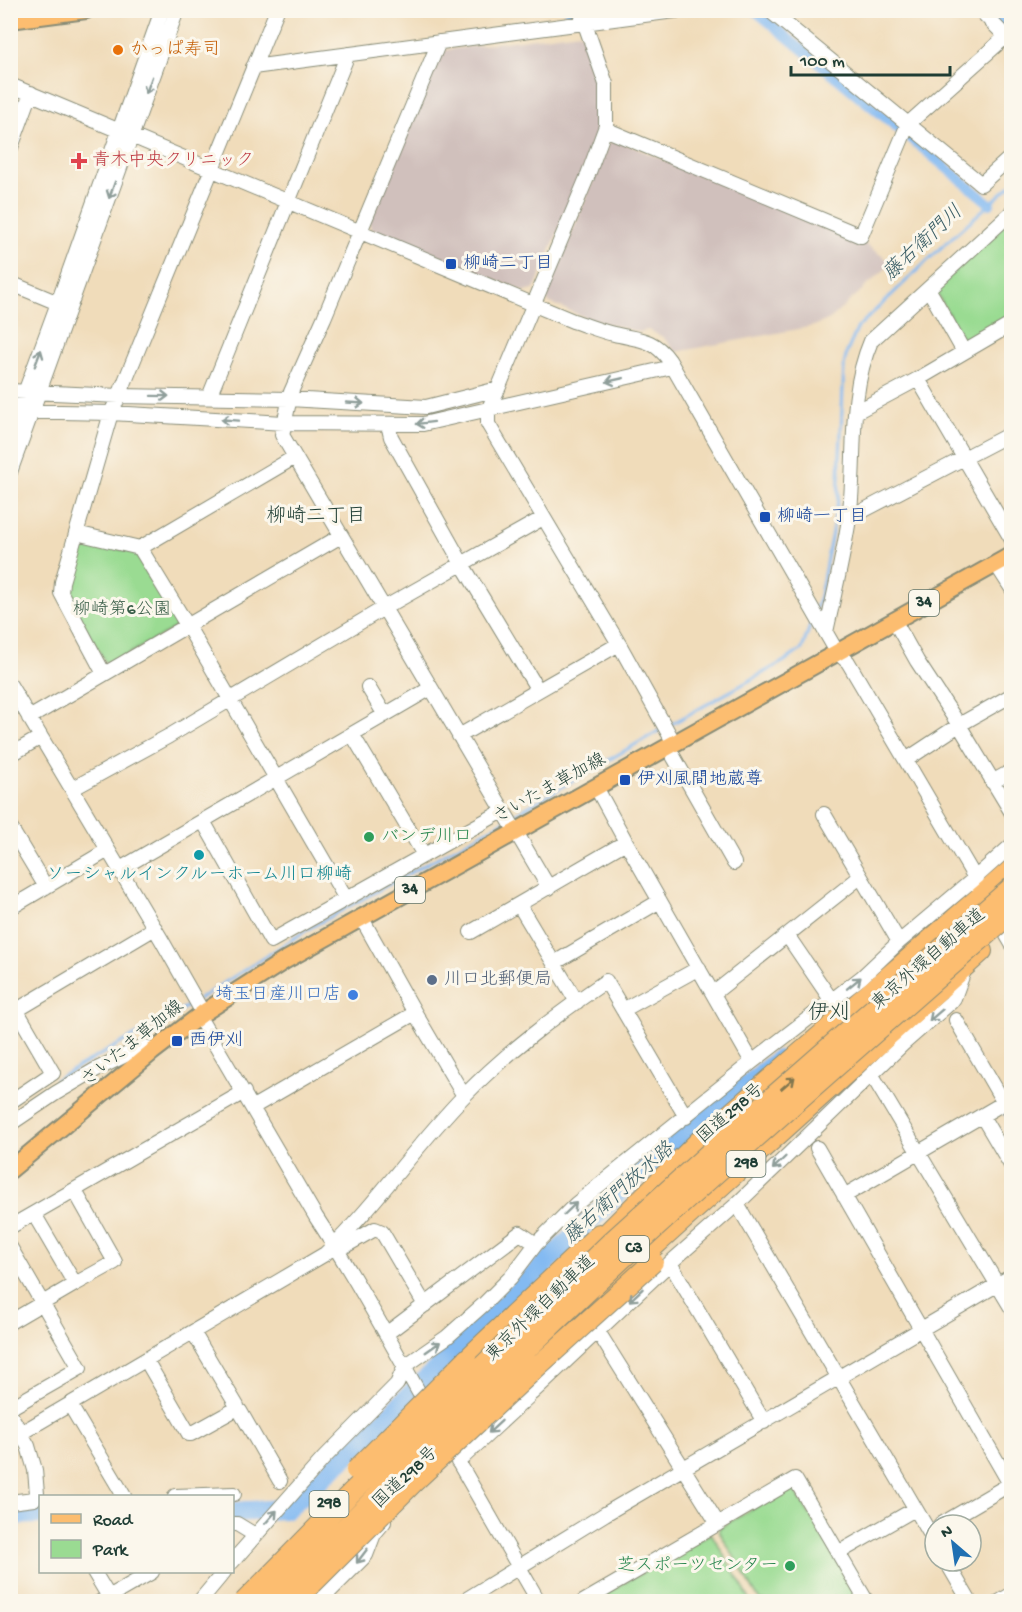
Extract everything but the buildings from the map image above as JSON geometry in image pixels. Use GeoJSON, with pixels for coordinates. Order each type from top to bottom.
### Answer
{"type":"FeatureCollection","features":[{"type":"Feature","properties":{"kind":"highway","name":"国道298号"},"geometry":{"type":"LineString","coordinates":[[232,1602],[700,1140],[979,886],[1011,869]]}},
{"type":"Feature","properties":{"kind":"highway","name":"東京外環自動車道"},"geometry":{"type":"LineString","coordinates":[[244,1602],[351,1493],[611,1242],[1011,887]]}},
{"type":"Feature","properties":{"kind":"highway","name":"東京外環自動車道"},"geometry":{"type":"LineString","coordinates":[[272,1602],[490,1384],[617,1264],[1011,912]]}},
{"type":"Feature","properties":{"kind":"highway","name":"国道298号"},"geometry":{"type":"LineString","coordinates":[[285,1602],[395,1488],[632,1267],[867,1067],[966,966],[1009,934]]}},
{"type":"Feature","properties":{"kind":"highway"},"geometry":{"type":"LineString","coordinates":[[294,1602],[414,1482],[538,1366],[662,1263],[747,1175],[867,1067]]}},
{"type":"Feature","properties":{"kind":"highway"},"geometry":{"type":"LineString","coordinates":[[232,1602],[254,1573],[466,1360],[700,1140]]}},
{"type":"Feature","properties":{"kind":"main road"},"geometry":{"type":"LineString","coordinates":[[10,20],[86,10]]}},
{"type":"Feature","properties":{"kind":"main road","name":"さいたま草加線"},"geometry":{"type":"LineString","coordinates":[[10,1170],[152,1052],[201,1015],[284,961],[596,787],[668,736],[837,652],[1011,555]]}},
{"type":"Feature","properties":{"kind":"street"},"geometry":{"type":"LineString","coordinates":[[10,433],[32,392],[125,133],[162,10]]}},
{"type":"Feature","properties":{"kind":"street"},"geometry":{"type":"LineString","coordinates":[[32,392],[58,303],[125,133],[177,10]]}},
{"type":"Feature","properties":{"kind":"street"},"geometry":{"type":"LineString","coordinates":[[104,674],[61,593],[62,582],[111,412],[277,10]]}},
{"type":"Feature","properties":{"kind":"street"},"geometry":{"type":"LineString","coordinates":[[253,67],[439,42],[583,18],[682,10]]}},
{"type":"Feature","properties":{"kind":"street"},"geometry":{"type":"LineString","coordinates":[[769,10],[981,183],[1011,156]]}},
{"type":"Feature","properties":{"kind":"street"},"geometry":{"type":"LineString","coordinates":[[604,129],[861,236],[908,124],[1009,37],[980,10]]}},
{"type":"Feature","properties":{"kind":"street"},"geometry":{"type":"LineString","coordinates":[[583,18],[606,84],[604,129],[586,180],[488,410],[488,424],[619,644],[734,863]]}},
{"type":"Feature","properties":{"kind":"street"},"geometry":{"type":"LineString","coordinates":[[439,42],[291,392],[282,435],[549,888]]}},
{"type":"Feature","properties":{"kind":"street"},"geometry":{"type":"LineString","coordinates":[[209,397],[348,54]]}},
{"type":"Feature","properties":{"kind":"street"},"geometry":{"type":"LineString","coordinates":[[10,85],[533,305],[603,331],[649,341],[663,352],[837,652],[848,662],[1009,934]]}},
{"type":"Feature","properties":{"kind":"street"},"geometry":{"type":"LineString","coordinates":[[10,150],[31,93]]}},
{"type":"Feature","properties":{"kind":"street"},"geometry":{"type":"LineString","coordinates":[[823,627],[849,518],[858,383],[864,357],[871,341],[1011,213]]}},
{"type":"Feature","properties":{"kind":"street"},"geometry":{"type":"LineString","coordinates":[[10,283],[58,303]]}},
{"type":"Feature","properties":{"kind":"street"},"geometry":{"type":"LineString","coordinates":[[928,289],[964,352]]}},
{"type":"Feature","properties":{"kind":"street"},"geometry":{"type":"LineString","coordinates":[[856,412],[918,379],[1011,324]]}},
{"type":"Feature","properties":{"kind":"street"},"geometry":{"type":"LineString","coordinates":[[20,412],[111,412],[285,423],[423,424],[672,367]]}},
{"type":"Feature","properties":{"kind":"street"},"geometry":{"type":"LineString","coordinates":[[918,379],[1011,540]]}},
{"type":"Feature","properties":{"kind":"street"},"geometry":{"type":"LineString","coordinates":[[10,391],[119,396],[289,399],[426,407],[498,389]]}},
{"type":"Feature","properties":{"kind":"street"},"geometry":{"type":"LineString","coordinates":[[10,472],[20,412]]}},
{"type":"Feature","properties":{"kind":"street"},"geometry":{"type":"LineString","coordinates":[[388,424],[391,437],[462,564],[538,690]]}},
{"type":"Feature","properties":{"kind":"street"},"geometry":{"type":"LineString","coordinates":[[849,518],[1011,433]]}},
{"type":"Feature","properties":{"kind":"street"},"geometry":{"type":"LineString","coordinates":[[76,533],[140,548],[295,457]]}},
{"type":"Feature","properties":{"kind":"street"},"geometry":{"type":"LineString","coordinates":[[72,789],[169,736],[384,608],[543,518]]}},
{"type":"Feature","properties":{"kind":"street"},"geometry":{"type":"LineString","coordinates":[[29,717],[341,536]]}},
{"type":"Feature","properties":{"kind":"street"},"geometry":{"type":"LineString","coordinates":[[140,548],[188,626],[346,898]]}},
{"type":"Feature","properties":{"kind":"street"},"geometry":{"type":"LineString","coordinates":[[996,564],[1011,589]]}},
{"type":"Feature","properties":{"kind":"street"},"geometry":{"type":"LineString","coordinates":[[894,620],[1011,813]]}},
{"type":"Feature","properties":{"kind":"street"},"geometry":{"type":"LineString","coordinates":[[459,736],[619,644]]}},
{"type":"Feature","properties":{"kind":"street"},"geometry":{"type":"LineString","coordinates":[[10,685],[155,928],[252,1107],[405,1366],[539,1602]]}},
{"type":"Feature","properties":{"kind":"street"},"geometry":{"type":"LineString","coordinates":[[368,687],[385,715]]}},
{"type":"Feature","properties":{"kind":"street"},"geometry":{"type":"LineString","coordinates":[[120,869],[431,688]]}},
{"type":"Feature","properties":{"kind":"street"},"geometry":{"type":"LineString","coordinates":[[906,760],[959,725],[1011,695]]}},
{"type":"Feature","properties":{"kind":"street"},"geometry":{"type":"LineString","coordinates":[[352,734],[424,855]]}},
{"type":"Feature","properties":{"kind":"street"},"geometry":{"type":"LineString","coordinates":[[10,755],[41,737]]}},
{"type":"Feature","properties":{"kind":"street"},"geometry":{"type":"LineString","coordinates":[[992,783],[1011,771]]}},
{"type":"Feature","properties":{"kind":"street"},"geometry":{"type":"LineString","coordinates":[[596,787],[752,1062]]}},
{"type":"Feature","properties":{"kind":"street"},"geometry":{"type":"LineString","coordinates":[[203,821],[271,941],[503,811]]}},
{"type":"Feature","properties":{"kind":"street"},"geometry":{"type":"LineString","coordinates":[[824,814],[899,942]]}},
{"type":"Feature","properties":{"kind":"street"},"geometry":{"type":"LineString","coordinates":[[10,827],[46,887]]}},
{"type":"Feature","properties":{"kind":"street"},"geometry":{"type":"LineString","coordinates":[[471,932],[626,842]]}},
{"type":"Feature","properties":{"kind":"street"},"geometry":{"type":"LineString","coordinates":[[234,1560],[324,1458],[397,1384],[405,1366],[447,1337],[483,1305],[512,1277],[536,1244],[576,1203],[862,977],[899,942],[979,886],[1011,845]]}},
{"type":"Feature","properties":{"kind":"street"},"geometry":{"type":"LineString","coordinates":[[10,908],[108,850]]}},
{"type":"Feature","properties":{"kind":"street"},"geometry":{"type":"LineString","coordinates":[[714,993],[860,877]]}},
{"type":"Feature","properties":{"kind":"street"},"geometry":{"type":"LineString","coordinates":[[554,963],[660,901]]}},
{"type":"Feature","properties":{"kind":"street"},"geometry":{"type":"LineString","coordinates":[[519,905],[576,1002]]}},
{"type":"Feature","properties":{"kind":"street"},"geometry":{"type":"LineString","coordinates":[[361,917],[464,1096]]}},
{"type":"Feature","properties":{"kind":"street"},"geometry":{"type":"LineString","coordinates":[[10,1102],[52,1073],[14,1004],[155,928]]}},
{"type":"Feature","properties":{"kind":"street"},"geometry":{"type":"LineString","coordinates":[[787,935],[832,1001]]}},
{"type":"Feature","properties":{"kind":"street"},"geometry":{"type":"LineString","coordinates":[[623,1010],[699,968]]}},
{"type":"Feature","properties":{"kind":"street"},"geometry":{"type":"LineString","coordinates":[[21,1433],[326,1254],[464,1096],[516,1047],[606,981],[686,1116]]}},
{"type":"Feature","properties":{"kind":"street"},"geometry":{"type":"LineString","coordinates":[[252,1107],[415,1013]]}},
{"type":"Feature","properties":{"kind":"street"},"geometry":{"type":"LineString","coordinates":[[844,1196],[1008,1101],[956,1020]]}},
{"type":"Feature","properties":{"kind":"street"},"geometry":{"type":"LineString","coordinates":[[10,1124],[56,1093],[122,1057],[140,1048],[146,1047],[152,1052]]}},
{"type":"Feature","properties":{"kind":"street"},"geometry":{"type":"LineString","coordinates":[[458,1462],[597,1330],[662,1263],[737,1204],[867,1067],[1011,1309]]}},
{"type":"Feature","properties":{"kind":"street"},"geometry":{"type":"LineString","coordinates":[[10,1227],[244,1092]]}},
{"type":"Feature","properties":{"kind":"street"},"geometry":{"type":"LineString","coordinates":[[982,1116],[1011,1167]]}},
{"type":"Feature","properties":{"kind":"street"},"geometry":{"type":"LineString","coordinates":[[817,1148],[920,1330],[1011,1484],[965,1513]]}},
{"type":"Feature","properties":{"kind":"street"},"geometry":{"type":"LineString","coordinates":[[13,1316],[43,1303],[115,1262],[75,1191]]}},
{"type":"Feature","properties":{"kind":"street"},"geometry":{"type":"LineString","coordinates":[[737,1204],[915,1509],[923,1518]]}},
{"type":"Feature","properties":{"kind":"street"},"geometry":{"type":"LineString","coordinates":[[34,1214],[75,1284]]}},
{"type":"Feature","properties":{"kind":"street"},"geometry":{"type":"LineString","coordinates":[[335,1246],[345,1246],[375,1229],[382,1232],[425,1305]]}},
{"type":"Feature","properties":{"kind":"street"},"geometry":{"type":"LineString","coordinates":[[386,1334],[520,1233],[536,1244]]}},
{"type":"Feature","properties":{"kind":"street"},"geometry":{"type":"LineString","coordinates":[[10,1247],[93,1391]]}},
{"type":"Feature","properties":{"kind":"street"},"geometry":{"type":"LineString","coordinates":[[662,1263],[764,1422]]}},
{"type":"Feature","properties":{"kind":"street"},"geometry":{"type":"LineString","coordinates":[[462,1602],[683,1468],[1011,1276]]}},
{"type":"Feature","properties":{"kind":"street"},"geometry":{"type":"LineString","coordinates":[[597,1330],[718,1524]]}},
{"type":"Feature","properties":{"kind":"street"},"geometry":{"type":"LineString","coordinates":[[193,1332],[237,1406],[236,1409]]}},
{"type":"Feature","properties":{"kind":"street"},"geometry":{"type":"LineString","coordinates":[[146,1360],[189,1434],[236,1409]]}},
{"type":"Feature","properties":{"kind":"street"},"geometry":{"type":"LineString","coordinates":[[10,1408],[80,1368]]}},
{"type":"Feature","properties":{"kind":"street"},"geometry":{"type":"LineString","coordinates":[[483,1406],[532,1393]]}},
{"type":"Feature","properties":{"kind":"street"},"geometry":{"type":"LineString","coordinates":[[70,1405],[123,1495]]}},
{"type":"Feature","properties":{"kind":"street"},"geometry":{"type":"LineString","coordinates":[[236,1409],[240,1411],[280,1481]]}},
{"type":"Feature","properties":{"kind":"street"},"geometry":{"type":"LineString","coordinates":[[10,1414],[28,1446],[33,1462],[37,1494],[34,1499],[10,1502]]}},
{"type":"Feature","properties":{"kind":"street"},"geometry":{"type":"LineString","coordinates":[[583,1602],[795,1479],[867,1602]]}},
{"type":"Feature","properties":{"kind":"street"},"geometry":{"type":"LineString","coordinates":[[319,1602],[366,1555],[374,1534],[393,1512],[395,1488]]}},
{"type":"Feature","properties":{"kind":"street"},"geometry":{"type":"LineString","coordinates":[[214,1495],[234,1494]]}},
{"type":"Feature","properties":{"kind":"street"},"geometry":{"type":"LineString","coordinates":[[838,1553],[915,1509]]}},
{"type":"Feature","properties":{"kind":"street"},"geometry":{"type":"LineString","coordinates":[[234,1524],[255,1535]]}},
{"type":"Feature","properties":{"kind":"street"},"geometry":{"type":"LineString","coordinates":[[94,1573],[103,1597],[150,1573]]}},
{"type":"Feature","properties":{"kind":"street"},"geometry":{"type":"LineString","coordinates":[[199,1602],[223,1573]]}},
{"type":"Feature","properties":{"kind":"street"},"geometry":{"type":"LineString","coordinates":[[953,1573],[970,1602]]}},
{"type":"Feature","properties":{"kind":"street"},"geometry":{"type":"LineString","coordinates":[[999,1602],[1011,1594]]}},
{"type":"Feature","properties":{"kind":"shaded area"},"geometry":{"type":"Polygon","coordinates":[[[580,32],[587,43],[601,88],[602,125],[534,290],[524,292],[371,230],[369,221],[441,54],[446,50],[580,32]]]}},
{"type":"Feature","properties":{"kind":"shaded area"},"geometry":{"type":"Polygon","coordinates":[[[614,139],[865,244],[892,263],[830,319],[814,326],[676,352],[663,337],[648,330],[640,332],[589,319],[548,302],[546,296],[608,144],[614,139]]]}},
{"type":"Feature","properties":{"kind":"green space"},"geometry":{"type":"Polygon","coordinates":[[[1011,223],[1011,317],[969,341],[963,340],[935,290],[1003,224],[1011,223]]]}},
{"type":"Feature","properties":{"kind":"green space","name":"柳崎第6公園"},"geometry":{"type":"Polygon","coordinates":[[[82,542],[136,552],[177,623],[175,628],[111,664],[105,662],[65,592],[79,544],[82,542]]]}},
{"type":"Feature","properties":{"kind":"green space","name":"芝スポーツセンター"},"geometry":{"type":"Polygon","coordinates":[[[791,1487],[794,1488],[861,1601],[760,1601],[719,1528],[791,1487]]]}},
{"type":"Feature","properties":{"kind":"green space"},"geometry":{"type":"Polygon","coordinates":[[[711,1533],[751,1601],[591,1602],[711,1533]]]}},
{"type":"Feature","properties":{"kind":"waterway"},"geometry":{"type":"LineString","coordinates":[[569,10],[572,18],[626,10]]}},
{"type":"Feature","properties":{"kind":"waterway"},"geometry":{"type":"LineString","coordinates":[[754,10],[990,204]]}},
{"type":"Feature","properties":{"kind":"waterway"},"geometry":{"type":"LineString","coordinates":[[991,10],[1012,31]]}},
{"type":"Feature","properties":{"kind":"waterway","name":"藤右衛門川"},"geometry":{"type":"LineString","coordinates":[[816,608],[838,500],[844,365],[858,327],[1012,184]]}},
{"type":"Feature","properties":{"kind":"waterway"},"geometry":{"type":"LineString","coordinates":[[668,726],[802,649],[812,620]]}},
{"type":"Feature","properties":{"kind":"waterway"},"geometry":{"type":"LineString","coordinates":[[512,816],[662,729]]}},
{"type":"Feature","properties":{"kind":"waterway"},"geometry":{"type":"LineString","coordinates":[[199,999],[310,928],[504,821]]}},
{"type":"Feature","properties":{"kind":"waterway"},"geometry":{"type":"LineString","coordinates":[[55,1080],[193,1003]]}},
{"type":"Feature","properties":{"kind":"waterway","name":"藤右衛門放水路"},"geometry":{"type":"LineString","coordinates":[[234,1512],[286,1509],[356,1447],[633,1179],[778,1060]]}},
{"type":"Feature","properties":{"kind":"waterway"},"geometry":{"type":"LineString","coordinates":[[1004,1112],[1012,1124]]}},
{"type":"Feature","properties":{"kind":"waterway","name":"藤右衛門放水路"},"geometry":{"type":"LineString","coordinates":[[10,1515],[39,1514]]}},
{"type":"Feature","properties":{"kind":"place","name":"かっぱ寿司"},"geometry":{"type":"Point","coordinates":[118,50]}},
{"type":"Feature","properties":{"kind":"place","name":"青木中央クリニック"},"geometry":{"type":"Point","coordinates":[79,161]}},
{"type":"Feature","properties":{"kind":"place","name":"柳崎二丁目"},"geometry":{"type":"Point","coordinates":[451,264]}},
{"type":"Feature","properties":{"kind":"place","name":"柳崎一丁目"},"geometry":{"type":"Point","coordinates":[765,517]}},
{"type":"Feature","properties":{"kind":"place","name":"伊刈風間地蔵尊"},"geometry":{"type":"Point","coordinates":[625,780]}},
{"type":"Feature","properties":{"kind":"place","name":"バンデ川口"},"geometry":{"type":"Point","coordinates":[369,837]}},
{"type":"Feature","properties":{"kind":"place","name":"ソーシャルインクルーホーム川口柳崎"},"geometry":{"type":"Point","coordinates":[199,855]}},
{"type":"Feature","properties":{"kind":"place","name":"川口北郵便局"},"geometry":{"type":"Point","coordinates":[432,980]}},
{"type":"Feature","properties":{"kind":"place","name":"埼玉日産川口店"},"geometry":{"type":"Point","coordinates":[353,995]}},
{"type":"Feature","properties":{"kind":"place","name":"西伊刈"},"geometry":{"type":"Point","coordinates":[177,1041]}},
{"type":"Feature","properties":{"kind":"place","name":"芝スポーツセンター"},"geometry":{"type":"Point","coordinates":[790,1566]}},
{"type":"Feature","properties":{"kind":"district","name":"柳崎二丁目"},"geometry":{"type":"Point","coordinates":[316,517]}},
{"type":"Feature","properties":{"kind":"district","name":"伊刈"},"geometry":{"type":"Point","coordinates":[829,1014]}}]}
